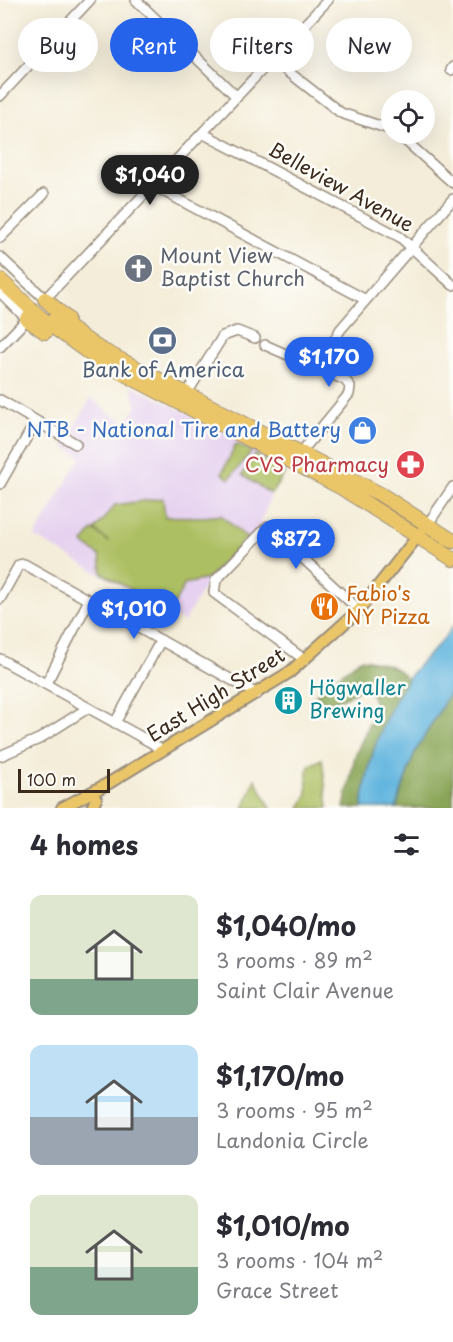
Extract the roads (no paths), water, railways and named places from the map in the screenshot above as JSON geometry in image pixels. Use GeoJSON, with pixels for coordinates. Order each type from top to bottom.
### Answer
{"type":"FeatureCollection","features":[{"type":"Feature","properties":{"kind":"highway"},"geometry":{"type":"LineString","coordinates":[[0,269],[105,358]]}},
{"type":"Feature","properties":{"kind":"highway"},"geometry":{"type":"LineString","coordinates":[[0,280],[41,318],[105,358],[297,458],[380,494],[453,540]]}},
{"type":"Feature","properties":{"kind":"highway"},"geometry":{"type":"LineString","coordinates":[[45,299],[105,358]]}},
{"type":"Feature","properties":{"kind":"highway"},"geometry":{"type":"LineString","coordinates":[[27,319],[68,347],[105,358]]}},
{"type":"Feature","properties":{"kind":"highway"},"geometry":{"type":"LineString","coordinates":[[297,458],[448,555]]}},
{"type":"Feature","properties":{"kind":"main road","name":"East High Street"},"geometry":{"type":"LineString","coordinates":[[62,808],[93,793],[257,694],[305,660],[359,610],[428,524]]}},
{"type":"Feature","properties":{"kind":"main road"},"geometry":{"type":"LineString","coordinates":[[92,808],[96,799],[93,793]]}},
{"type":"Feature","properties":{"kind":"street"},"geometry":{"type":"LineString","coordinates":[[0,96],[90,0]]}},
{"type":"Feature","properties":{"kind":"street"},"geometry":{"type":"LineString","coordinates":[[136,0],[237,96]]}},
{"type":"Feature","properties":{"kind":"street"},"geometry":{"type":"LineString","coordinates":[[311,18],[328,0]]}},
{"type":"Feature","properties":{"kind":"street"},"geometry":{"type":"LineString","coordinates":[[0,257],[45,299],[260,72]]}},
{"type":"Feature","properties":{"kind":"street"},"geometry":{"type":"LineString","coordinates":[[289,72],[341,112],[381,126]]}},
{"type":"Feature","properties":{"kind":"street","name":"Belleview Avenue"},"geometry":{"type":"LineString","coordinates":[[202,133],[412,246],[453,285]]}},
{"type":"Feature","properties":{"kind":"street"},"geometry":{"type":"LineString","coordinates":[[409,144],[453,183]]}},
{"type":"Feature","properties":{"kind":"street"},"geometry":{"type":"LineString","coordinates":[[152,185],[366,300]]}},
{"type":"Feature","properties":{"kind":"street"},"geometry":{"type":"LineString","coordinates":[[0,238],[44,194]]}},
{"type":"Feature","properties":{"kind":"street"},"geometry":{"type":"LineString","coordinates":[[320,368],[340,330],[453,199]]}},
{"type":"Feature","properties":{"kind":"street"},"geometry":{"type":"LineString","coordinates":[[0,292],[27,319],[0,347]]}},
{"type":"Feature","properties":{"kind":"street"},"geometry":{"type":"LineString","coordinates":[[184,399],[223,336],[237,331],[255,338]]}},
{"type":"Feature","properties":{"kind":"street"},"geometry":{"type":"LineString","coordinates":[[265,345],[345,380],[350,390],[297,458]]}},
{"type":"Feature","properties":{"kind":"street"},"geometry":{"type":"LineString","coordinates":[[0,400],[76,444]]}},
{"type":"Feature","properties":{"kind":"street"},"geometry":{"type":"LineString","coordinates":[[0,484],[36,421]]}},
{"type":"Feature","properties":{"kind":"street"},"geometry":{"type":"LineString","coordinates":[[428,524],[453,487]]}},
{"type":"Feature","properties":{"kind":"street"},"geometry":{"type":"LineString","coordinates":[[305,660],[218,599],[214,593],[216,580],[268,526],[359,610]]}},
{"type":"Feature","properties":{"kind":"street"},"geometry":{"type":"LineString","coordinates":[[0,600],[19,565],[24,564],[257,694]]}},
{"type":"Feature","properties":{"kind":"street"},"geometry":{"type":"LineString","coordinates":[[46,684],[89,600]]}},
{"type":"Feature","properties":{"kind":"street"},"geometry":{"type":"LineString","coordinates":[[115,723],[161,640]]}},
{"type":"Feature","properties":{"kind":"street"},"geometry":{"type":"LineString","coordinates":[[0,659],[162,751]]}},
{"type":"Feature","properties":{"kind":"street"},"geometry":{"type":"LineString","coordinates":[[0,756],[46,735],[88,708]]}},
{"type":"Feature","properties":{"kind":"water"},"geometry":{"type":"Polygon","coordinates":[[[453,625],[453,687],[414,754],[396,808],[362,808],[368,772],[385,721],[411,674],[453,625]]]}},
{"type":"Feature","properties":{"kind":"place","name":"Mount View Baptist Church"},"geometry":{"type":"Point","coordinates":[139,268]}},
{"type":"Feature","properties":{"kind":"place","name":"Bank of America"},"geometry":{"type":"Point","coordinates":[163,340]}},
{"type":"Feature","properties":{"kind":"place","name":"NTB - National Tire and Battery"},"geometry":{"type":"Point","coordinates":[362,430]}},
{"type":"Feature","properties":{"kind":"place","name":"CVS Pharmacy"},"geometry":{"type":"Point","coordinates":[410,465]}},
{"type":"Feature","properties":{"kind":"place","name":"Fabio's NY Pizza"},"geometry":{"type":"Point","coordinates":[325,606]}},
{"type":"Feature","properties":{"kind":"place","name":"Högwaller Brewing"},"geometry":{"type":"Point","coordinates":[288,700]}}]}
